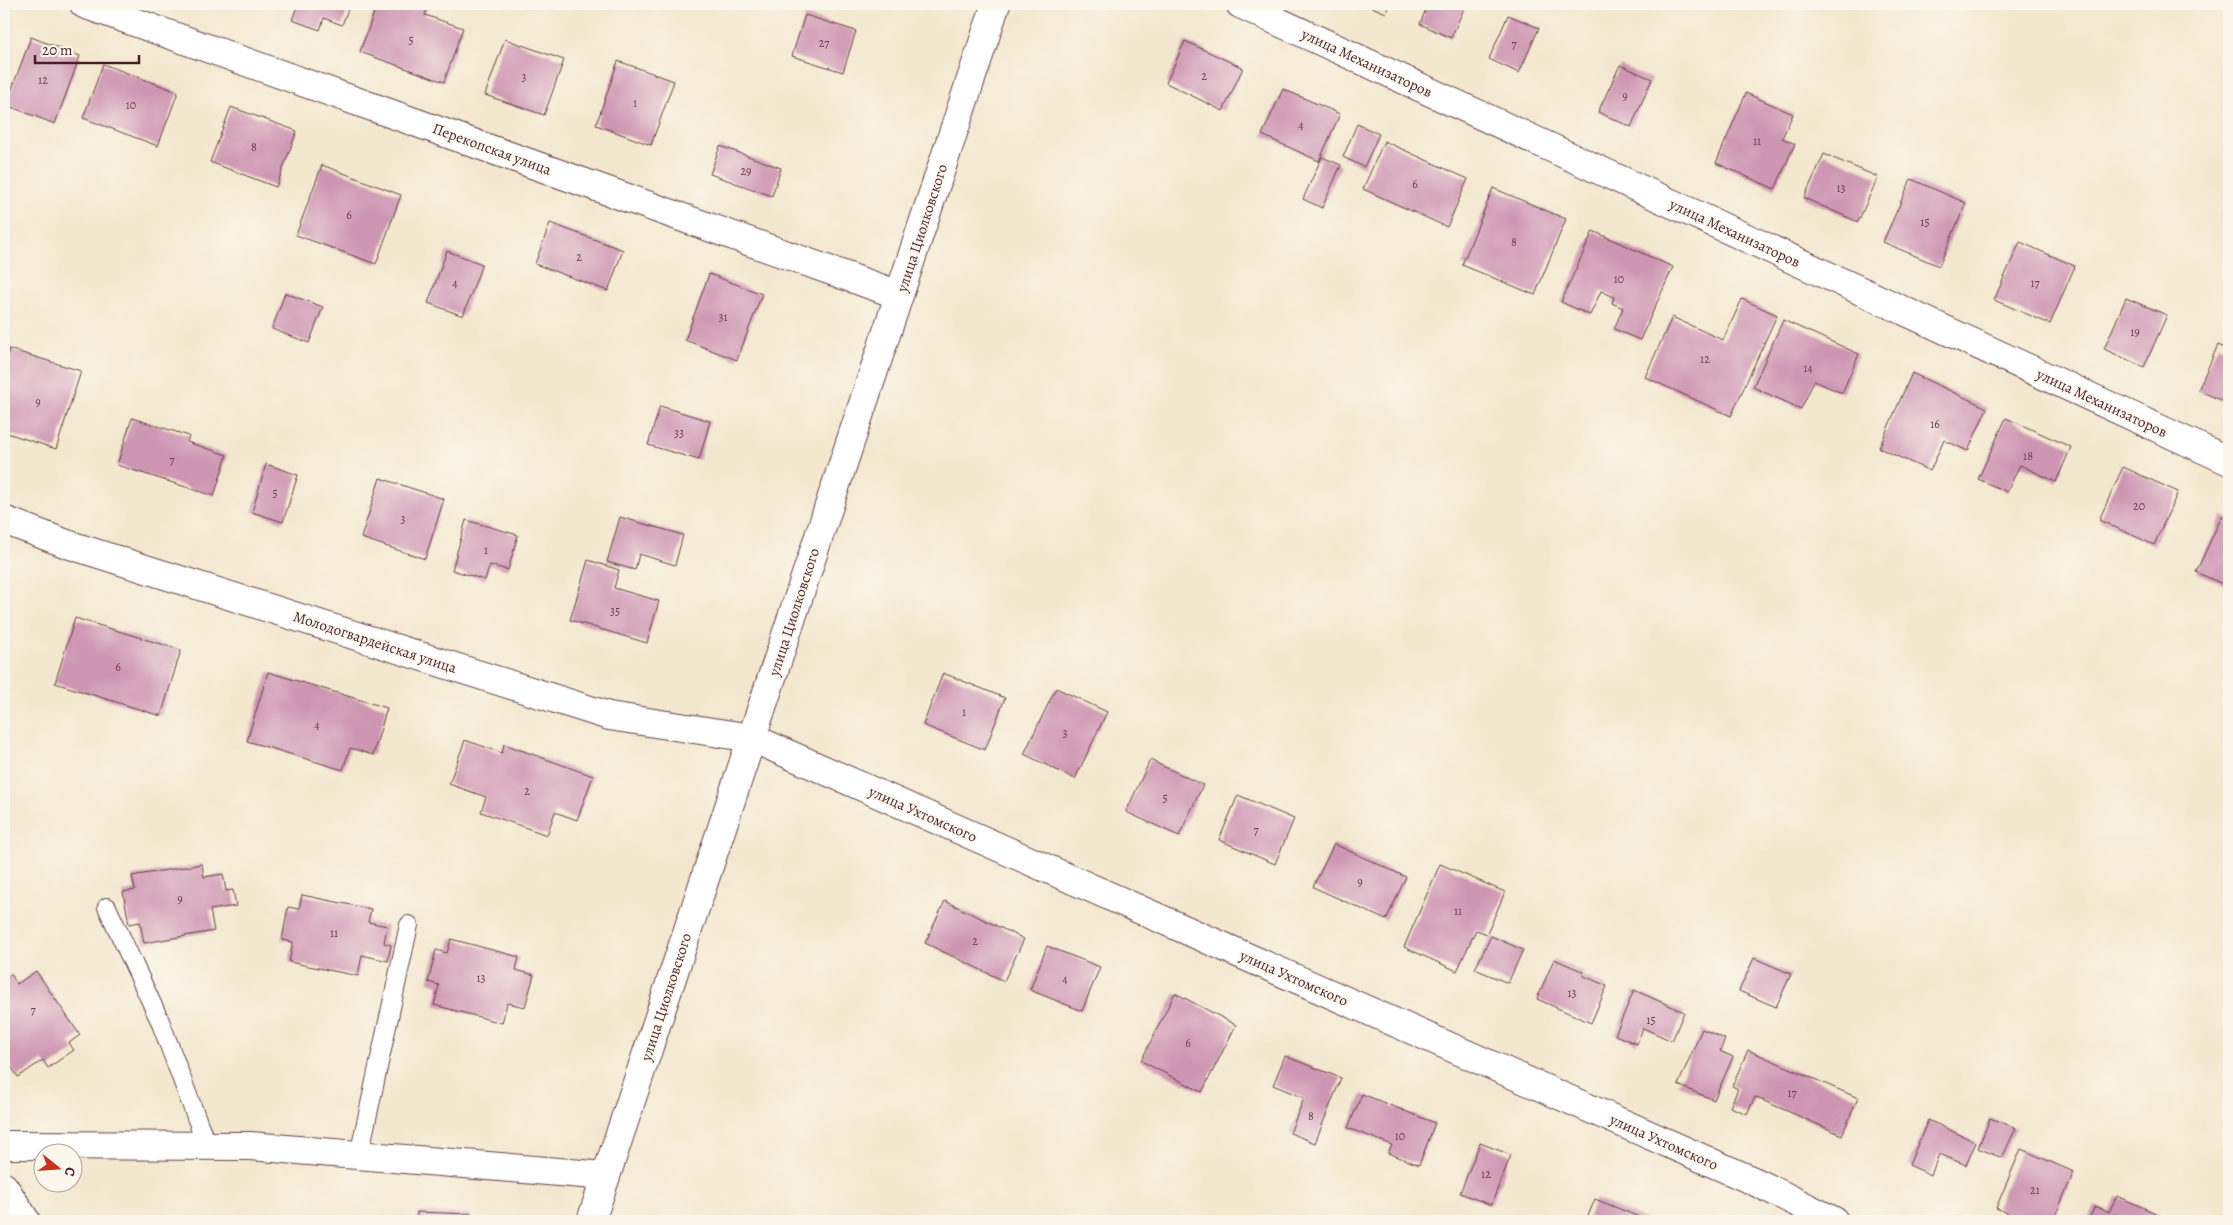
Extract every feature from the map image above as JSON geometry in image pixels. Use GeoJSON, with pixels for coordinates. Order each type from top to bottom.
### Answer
{"type":"FeatureCollection","features":[{"type":"Feature","properties":{"kind":"street","name":"Перекопская улица"},"geometry":{"type":"LineString","coordinates":[[84,4],[899,295]]}},
{"type":"Feature","properties":{"kind":"street","name":"улица Циолковского"},"geometry":{"type":"LineString","coordinates":[[591,1221],[996,4]]}},
{"type":"Feature","properties":{"kind":"street","name":"улица Механизаторов"},"geometry":{"type":"LineString","coordinates":[[1240,4],[2229,461]]}},
{"type":"Feature","properties":{"kind":"street","name":"Молодогвардейская улица"},"geometry":{"type":"LineString","coordinates":[[4,520],[67,544],[609,716],[752,738]]}},
{"type":"Feature","properties":{"kind":"street","name":"улица Ухтомского"},"geometry":{"type":"LineString","coordinates":[[752,738],[1760,1184],[1834,1221]]}},
{"type":"Feature","properties":{"kind":"street"},"geometry":{"type":"LineString","coordinates":[[4,1145],[250,1146],[606,1176]]}},
{"type":"Feature","properties":{"kind":"street"},"geometry":{"type":"LineString","coordinates":[[4,1187],[26,1221]]}},
{"type":"Feature","properties":{"kind":"lane"},"geometry":{"type":"LineString","coordinates":[[107,907],[160,1021],[207,1146]]}},
{"type":"Feature","properties":{"kind":"lane"},"geometry":{"type":"LineString","coordinates":[[359,1155],[409,925]]}},
{"type":"Feature","properties":{"kind":"building"},"geometry":{"type":"Polygon","coordinates":[[[298,4],[350,4],[342,25],[324,18],[320,30],[292,20],[298,4]]]}},
{"type":"Feature","properties":{"kind":"building"},"geometry":{"type":"Polygon","coordinates":[[[377,4],[429,4],[425,15],[463,28],[444,82],[360,52],[377,4]]]}},
{"type":"Feature","properties":{"kind":"building"},"geometry":{"type":"Polygon","coordinates":[[[1365,4],[1390,4],[1386,13],[1365,4]]]}},
{"type":"Feature","properties":{"kind":"building"},"geometry":{"type":"Polygon","coordinates":[[[1428,4],[1466,4],[1451,38],[1420,24],[1428,4]]]}},
{"type":"Feature","properties":{"kind":"building"},"geometry":{"type":"Polygon","coordinates":[[[805,15],[856,31],[843,72],[792,56],[805,15]]]}},
{"type":"Feature","properties":{"kind":"building"},"geometry":{"type":"Polygon","coordinates":[[[1508,15],[1539,28],[1519,73],[1489,59],[1508,15]]]}},
{"type":"Feature","properties":{"kind":"building"},"geometry":{"type":"Polygon","coordinates":[[[31,37],[80,56],[55,124],[6,105],[31,37]]]}},
{"type":"Feature","properties":{"kind":"building"},"geometry":{"type":"Polygon","coordinates":[[[505,39],[564,60],[544,115],[485,95],[505,39]]]}},
{"type":"Feature","properties":{"kind":"building"},"geometry":{"type":"Polygon","coordinates":[[[1185,41],[1243,68],[1223,111],[1166,83],[1185,41]]]}},
{"type":"Feature","properties":{"kind":"building"},"geometry":{"type":"Polygon","coordinates":[[[618,61],[674,81],[651,145],[596,125],[618,61]]]}},
{"type":"Feature","properties":{"kind":"building"},"geometry":{"type":"Polygon","coordinates":[[[103,64],[178,92],[158,146],[83,118],[103,64]]]}},
{"type":"Feature","properties":{"kind":"building"},"geometry":{"type":"Polygon","coordinates":[[[1620,65],[1652,79],[1631,127],[1598,112],[1620,65]]]}},
{"type":"Feature","properties":{"kind":"building"},"geometry":{"type":"Polygon","coordinates":[[[1283,89],[1340,114],[1319,161],[1262,135],[1283,89]]]}},
{"type":"Feature","properties":{"kind":"building"},"geometry":{"type":"Polygon","coordinates":[[[1746,93],[1793,114],[1782,138],[1795,144],[1775,189],[1716,163],[1746,93]]]}},
{"type":"Feature","properties":{"kind":"building"},"geometry":{"type":"Polygon","coordinates":[[[231,107],[297,131],[276,187],[210,162],[231,107]]]}},
{"type":"Feature","properties":{"kind":"building"},"geometry":{"type":"Polygon","coordinates":[[[1357,124],[1379,134],[1364,167],[1343,157],[1357,124]]]}},
{"type":"Feature","properties":{"kind":"building"},"geometry":{"type":"Polygon","coordinates":[[[1384,141],[1468,179],[1447,227],[1363,189],[1384,141]]]}},
{"type":"Feature","properties":{"kind":"building"},"geometry":{"type":"Polygon","coordinates":[[[720,146],[781,168],[772,196],[710,174],[720,146]]]}},
{"type":"Feature","properties":{"kind":"building"},"geometry":{"type":"Polygon","coordinates":[[[1824,154],[1878,177],[1858,222],[1804,198],[1824,154]]]}},
{"type":"Feature","properties":{"kind":"building"},"geometry":{"type":"Polygon","coordinates":[[[1322,157],[1341,165],[1322,208],[1303,199],[1322,157]]]}},
{"type":"Feature","properties":{"kind":"building"},"geometry":{"type":"Polygon","coordinates":[[[322,165],[401,195],[376,264],[296,235],[322,165]]]}},
{"type":"Feature","properties":{"kind":"building"},"geometry":{"type":"Polygon","coordinates":[[[1911,179],[1966,203],[1939,266],[1883,242],[1911,179]]]}},
{"type":"Feature","properties":{"kind":"building"},"geometry":{"type":"Polygon","coordinates":[[[1493,188],[1566,219],[1535,295],[1462,265],[1493,188]]]}},
{"type":"Feature","properties":{"kind":"building"},"geometry":{"type":"Polygon","coordinates":[[[550,223],[623,250],[608,291],[535,264],[550,223]]]}},
{"type":"Feature","properties":{"kind":"building"},"geometry":{"type":"Polygon","coordinates":[[[1593,231],[1673,267],[1640,340],[1614,329],[1623,308],[1612,303],[1614,297],[1601,291],[1590,315],[1561,302],[1593,231]]]}},
{"type":"Feature","properties":{"kind":"building"},"geometry":{"type":"Polygon","coordinates":[[[2020,242],[2075,266],[2050,324],[1994,300],[2020,242]]]}},
{"type":"Feature","properties":{"kind":"building"},"geometry":{"type":"Polygon","coordinates":[[[447,251],[482,264],[463,316],[428,303],[447,251]]]}},
{"type":"Feature","properties":{"kind":"building"},"geometry":{"type":"Polygon","coordinates":[[[709,274],[762,294],[737,360],[685,340],[709,274]]]}},
{"type":"Feature","properties":{"kind":"building"},"geometry":{"type":"Polygon","coordinates":[[[285,293],[323,307],[309,343],[272,329],[285,293]]]}},
{"type":"Feature","properties":{"kind":"building"},"geometry":{"type":"Polygon","coordinates":[[[2126,298],[2167,315],[2144,367],[2104,349],[2126,298]]]}},
{"type":"Feature","properties":{"kind":"building"},"geometry":{"type":"Polygon","coordinates":[[[1742,299],[1777,315],[1731,416],[1645,377],[1672,317],[1723,340],[1742,299]]]}},
{"type":"Feature","properties":{"kind":"building"},"geometry":{"type":"Polygon","coordinates":[[[1783,320],[1859,354],[1842,393],[1814,381],[1801,409],[1753,387],[1783,320]]]}},
{"type":"Feature","properties":{"kind":"building"},"geometry":{"type":"Polygon","coordinates":[[[2218,345],[2229,350],[2229,404],[2198,390],[2218,345]]]}},
{"type":"Feature","properties":{"kind":"building"},"geometry":{"type":"Polygon","coordinates":[[[9,349],[81,371],[56,449],[4,432],[4,365],[9,349]]]}},
{"type":"Feature","properties":{"kind":"building"},"geometry":{"type":"Polygon","coordinates":[[[1912,373],[1987,408],[1968,451],[1944,440],[1930,471],[1879,448],[1912,373]]]}},
{"type":"Feature","properties":{"kind":"building"},"geometry":{"type":"Polygon","coordinates":[[[660,406],[710,421],[699,460],[648,445],[660,406]]]}},
{"type":"Feature","properties":{"kind":"building"},"geometry":{"type":"Polygon","coordinates":[[[132,418],[189,436],[187,442],[227,455],[214,496],[117,465],[132,418]]]}},
{"type":"Feature","properties":{"kind":"building"},"geometry":{"type":"Polygon","coordinates":[[[2006,418],[2071,447],[2056,482],[2020,465],[2007,492],[1978,479],[2006,418]]]}},
{"type":"Feature","properties":{"kind":"building"},"geometry":{"type":"Polygon","coordinates":[[[266,464],[298,475],[283,522],[252,512],[266,464]]]}},
{"type":"Feature","properties":{"kind":"building"},"geometry":{"type":"Polygon","coordinates":[[[2123,467],[2178,492],[2154,545],[2099,520],[2123,467]]]}},
{"type":"Feature","properties":{"kind":"building"},"geometry":{"type":"Polygon","coordinates":[[[380,478],[444,499],[425,559],[361,538],[380,478]]]}},
{"type":"Feature","properties":{"kind":"building"},"geometry":{"type":"Polygon","coordinates":[[[2222,516],[2229,519],[2229,587],[2196,572],[2222,516]]]}},
{"type":"Feature","properties":{"kind":"building"},"geometry":{"type":"Polygon","coordinates":[[[620,517],[683,535],[675,565],[639,554],[635,570],[607,562],[620,517]]]}},
{"type":"Feature","properties":{"kind":"building"},"geometry":{"type":"Polygon","coordinates":[[[466,520],[518,535],[508,570],[490,565],[485,580],[452,570],[466,520]]]}},
{"type":"Feature","properties":{"kind":"building"},"geometry":{"type":"Polygon","coordinates":[[[588,560],[619,570],[614,588],[659,601],[647,643],[570,620],[588,560]]]}},
{"type":"Feature","properties":{"kind":"building"},"geometry":{"type":"Polygon","coordinates":[[[75,618],[181,650],[161,716],[55,683],[75,618]]]}},
{"type":"Feature","properties":{"kind":"building"},"geometry":{"type":"Polygon","coordinates":[[[268,672],[387,708],[373,755],[350,748],[343,770],[247,741],[268,672]]]}},
{"type":"Feature","properties":{"kind":"building"},"geometry":{"type":"Polygon","coordinates":[[[943,673],[1005,698],[985,750],[923,725],[943,673]]]}},
{"type":"Feature","properties":{"kind":"building"},"geometry":{"type":"Polygon","coordinates":[[[1056,688],[1107,712],[1075,779],[1024,754],[1056,688]]]}},
{"type":"Feature","properties":{"kind":"building"},"geometry":{"type":"Polygon","coordinates":[[[465,740],[502,753],[504,744],[593,776],[577,820],[555,812],[547,835],[481,812],[486,797],[449,784],[465,740]]]}},
{"type":"Feature","properties":{"kind":"building"},"geometry":{"type":"Polygon","coordinates":[[[1150,760],[1203,785],[1179,836],[1126,812],[1150,760]]]}},
{"type":"Feature","properties":{"kind":"building"},"geometry":{"type":"Polygon","coordinates":[[[1238,795],[1294,819],[1275,864],[1219,840],[1238,795]]]}},
{"type":"Feature","properties":{"kind":"building"},"geometry":{"type":"Polygon","coordinates":[[[1334,844],[1406,877],[1386,920],[1313,887],[1334,844]]]}},
{"type":"Feature","properties":{"kind":"building"},"geometry":{"type":"Polygon","coordinates":[[[202,864],[204,877],[223,874],[226,891],[233,890],[236,906],[210,910],[214,931],[144,943],[140,922],[129,924],[123,892],[135,890],[132,876],[202,864]]]}},
{"type":"Feature","properties":{"kind":"building"},"geometry":{"type":"Polygon","coordinates":[[[1440,864],[1505,892],[1487,934],[1476,930],[1457,971],[1404,947],[1440,864]]]}},
{"type":"Feature","properties":{"kind":"building"},"geometry":{"type":"Polygon","coordinates":[[[302,895],[371,909],[368,922],[387,926],[384,943],[391,945],[388,961],[362,955],[358,976],[289,962],[293,942],[282,940],[288,907],[299,909],[302,895]]]}},
{"type":"Feature","properties":{"kind":"building"},"geometry":{"type":"Polygon","coordinates":[[[945,901],[1024,939],[1004,981],[925,943],[945,901]]]}},
{"type":"Feature","properties":{"kind":"building"},"geometry":{"type":"Polygon","coordinates":[[[1491,936],[1523,950],[1508,983],[1475,969],[1491,936]]]}},
{"type":"Feature","properties":{"kind":"building"},"geometry":{"type":"Polygon","coordinates":[[[451,939],[519,957],[516,970],[534,975],[525,1007],[507,1003],[502,1023],[434,1005],[439,985],[428,982],[436,950],[447,953],[451,939]]]}},
{"type":"Feature","properties":{"kind":"building"},"geometry":{"type":"Polygon","coordinates":[[[1047,946],[1100,967],[1082,1011],[1030,990],[1047,946]]]}},
{"type":"Feature","properties":{"kind":"building"},"geometry":{"type":"Polygon","coordinates":[[[1754,958],[1791,974],[1776,1007],[1739,991],[1754,958]]]}},
{"type":"Feature","properties":{"kind":"building"},"geometry":{"type":"Polygon","coordinates":[[[1554,959],[1584,972],[1582,975],[1607,986],[1591,1023],[1537,999],[1554,959]]]}},
{"type":"Feature","properties":{"kind":"building"},"geometry":{"type":"Polygon","coordinates":[[[36,971],[80,1035],[69,1043],[74,1050],[48,1068],[43,1060],[18,1077],[4,1056],[4,979],[11,974],[17,984],[36,971]]]}},
{"type":"Feature","properties":{"kind":"building"},"geometry":{"type":"Polygon","coordinates":[[[1634,990],[1684,1012],[1672,1041],[1643,1028],[1637,1044],[1615,1035],[1634,990]]]}},
{"type":"Feature","properties":{"kind":"building"},"geometry":{"type":"Polygon","coordinates":[[[1175,993],[1236,1025],[1202,1092],[1141,1061],[1175,993]]]}},
{"type":"Feature","properties":{"kind":"building"},"geometry":{"type":"Polygon","coordinates":[[[1702,1029],[1725,1039],[1720,1051],[1733,1057],[1714,1100],[1678,1085],[1702,1029]]]}},
{"type":"Feature","properties":{"kind":"building"},"geometry":{"type":"Polygon","coordinates":[[[1748,1050],[1858,1098],[1842,1135],[1755,1097],[1747,1114],[1730,1107],[1738,1089],[1732,1086],[1748,1050]]]}},
{"type":"Feature","properties":{"kind":"building"},"geometry":{"type":"Polygon","coordinates":[[[1285,1056],[1341,1078],[1315,1143],[1290,1133],[1304,1098],[1273,1085],[1285,1056]]]}},
{"type":"Feature","properties":{"kind":"building"},"geometry":{"type":"Polygon","coordinates":[[[1362,1094],[1435,1123],[1419,1165],[1388,1153],[1392,1145],[1348,1128],[1362,1094]]]}},
{"type":"Feature","properties":{"kind":"building"},"geometry":{"type":"Polygon","coordinates":[[[1990,1118],[2016,1128],[2002,1158],[1978,1148],[1990,1118]]]}},
{"type":"Feature","properties":{"kind":"building"},"geometry":{"type":"Polygon","coordinates":[[[1928,1120],[1976,1142],[1966,1165],[1939,1154],[1931,1175],[1909,1165],[1928,1120]]]}},
{"type":"Feature","properties":{"kind":"building"},"geometry":{"type":"Polygon","coordinates":[[[1480,1143],[1511,1155],[1491,1205],[1460,1193],[1480,1143]]]}},
{"type":"Feature","properties":{"kind":"building"},"geometry":{"type":"Polygon","coordinates":[[[2021,1149],[2074,1172],[2053,1221],[2027,1221],[1996,1208],[2021,1149]]]}},
{"type":"Feature","properties":{"kind":"building"},"geometry":{"type":"Polygon","coordinates":[[[2117,1196],[2167,1218],[2166,1221],[2088,1221],[2095,1206],[2109,1212],[2117,1196]]]}},
{"type":"Feature","properties":{"kind":"building"},"geometry":{"type":"Polygon","coordinates":[[[1595,1199],[1647,1220],[1586,1221],[1595,1199]]]}},
{"type":"Feature","properties":{"kind":"building"},"geometry":{"type":"Polygon","coordinates":[[[417,1212],[471,1214],[471,1221],[417,1221],[417,1212]]]}}]}
